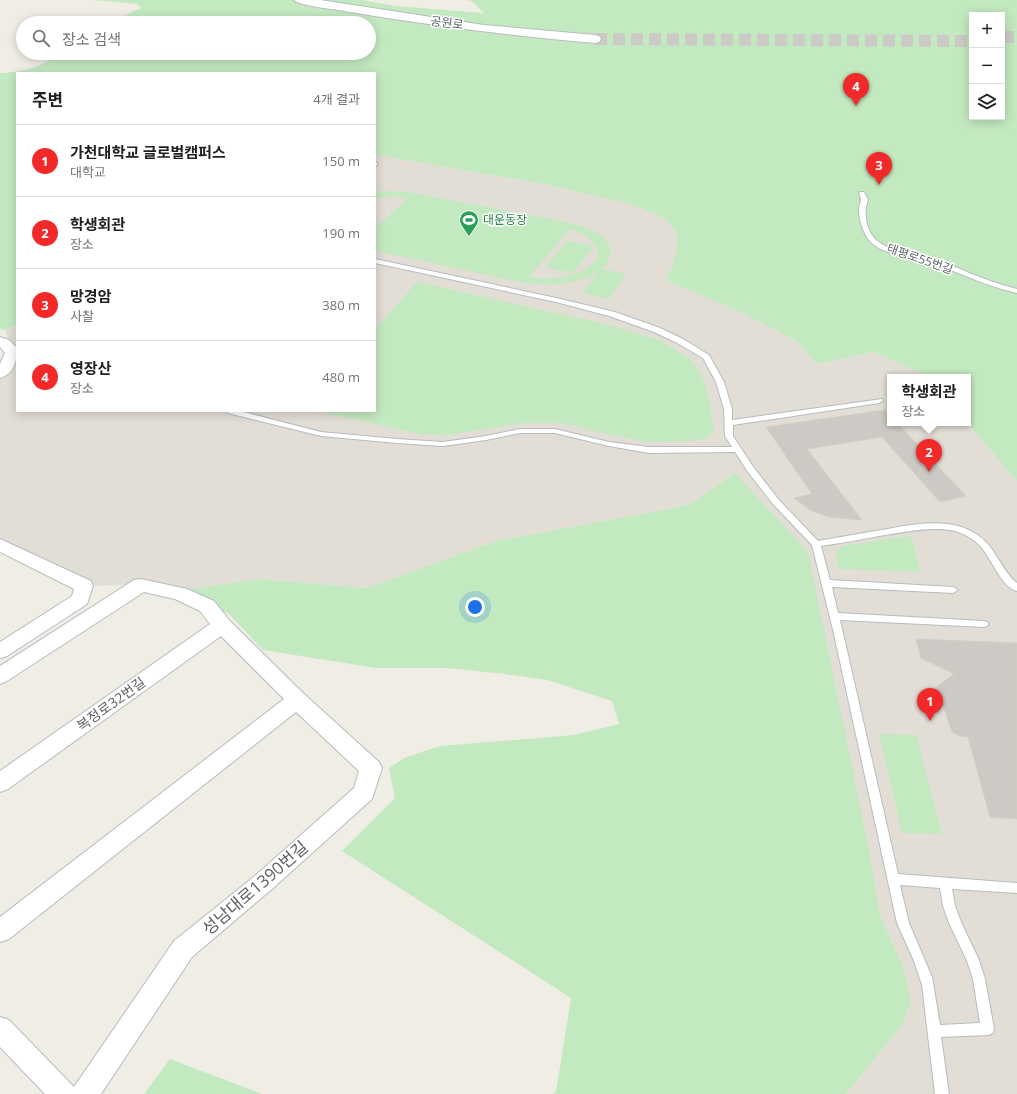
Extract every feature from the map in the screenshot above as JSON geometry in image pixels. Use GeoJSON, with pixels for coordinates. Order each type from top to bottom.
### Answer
{"type":"FeatureCollection","features":[{"type":"Feature","properties":{"kind":"main road","name":"공원로"},"geometry":{"type":"LineString","coordinates":[[300,0],[440,23],[557,36],[597,36],[524,29],[421,16],[325,0]]}},
{"type":"Feature","properties":{"kind":"street"},"geometry":{"type":"LineString","coordinates":[[0,341],[4,343],[13,353],[6,367],[0,372]]}},
{"type":"Feature","properties":{"kind":"street"},"geometry":{"type":"LineString","coordinates":[[0,545],[84,586],[80,599],[0,651]]}},
{"type":"Feature","properties":{"kind":"street","name":"성남대로1390번길"},"geometry":{"type":"LineString","coordinates":[[0,676],[141,585],[180,594],[207,606],[222,625],[370,768],[364,792],[264,882],[183,949],[85,1094]]}},
{"type":"Feature","properties":{"kind":"street","name":"복정로32번길"},"geometry":{"type":"LineString","coordinates":[[0,783],[222,625]]}},
{"type":"Feature","properties":{"kind":"street"},"geometry":{"type":"LineString","coordinates":[[0,931],[298,700]]}},
{"type":"Feature","properties":{"kind":"street"},"geometry":{"type":"LineString","coordinates":[[0,1029],[64,1094]]}},
{"type":"Feature","properties":{"kind":"lane","name":"태평로55번길"},"geometry":{"type":"LineString","coordinates":[[862,193],[865,200],[861,209],[868,235],[873,241],[885,249],[926,259],[982,281],[1002,288],[1017,291]]}},
{"type":"Feature","properties":{"kind":"lane"},"geometry":{"type":"LineString","coordinates":[[376,261],[556,300],[612,314],[657,330],[680,341],[706,357],[720,382],[728,409],[729,436],[751,470],[776,502],[816,544],[834,616],[903,923],[921,963],[928,985],[938,1076],[942,1094]]}},
{"type":"Feature","properties":{"kind":"lane"},"geometry":{"type":"LineString","coordinates":[[729,423],[879,401]]}},
{"type":"Feature","properties":{"kind":"lane"},"geometry":{"type":"LineString","coordinates":[[236,412],[320,434],[397,441],[443,444],[486,438],[520,431],[555,431],[609,444],[649,450],[738,449]]}},
{"type":"Feature","properties":{"kind":"lane"},"geometry":{"type":"LineString","coordinates":[[816,544],[916,528],[956,528],[979,540],[989,551],[1011,584],[1017,588]]}},
{"type":"Feature","properties":{"kind":"lane"},"geometry":{"type":"LineString","coordinates":[[826,583],[953,590]]}},
{"type":"Feature","properties":{"kind":"lane"},"geometry":{"type":"LineString","coordinates":[[834,616],[984,624]]}},
{"type":"Feature","properties":{"kind":"lane"},"geometry":{"type":"LineString","coordinates":[[893,879],[1017,888]]}},
{"type":"Feature","properties":{"kind":"lane"},"geometry":{"type":"LineString","coordinates":[[933,1031],[988,1029],[979,979],[973,960],[949,906],[945,883]]}},
{"type":"Feature","properties":{"kind":"shaded area"},"geometry":{"type":"Polygon","coordinates":[[[376,155],[539,183],[631,204],[666,219],[677,234],[676,253],[672,267],[665,279],[741,312],[797,341],[817,364],[873,352],[924,374],[887,374],[887,426],[970,426],[1017,481],[1017,1094],[846,1094],[903,1024],[911,1002],[904,969],[880,915],[869,849],[735,473],[689,505],[496,541],[367,588],[258,579],[189,593],[153,584],[84,586],[0,545],[0,373],[13,353],[5,330],[16,325],[16,412],[376,412],[376,155]]]}},
{"type":"Feature","properties":{"kind":"green space"},"geometry":{"type":"Polygon","coordinates":[[[93,0],[361,0],[395,6],[484,13],[473,2],[468,0],[1017,0],[1017,481],[970,426],[971,426],[971,374],[924,374],[873,352],[817,364],[797,341],[741,312],[665,279],[672,267],[676,253],[677,234],[666,219],[631,204],[539,183],[376,155],[376,72],[16,72],[16,324],[5,330],[0,329],[0,73],[15,72],[31,68],[50,60],[376,60],[376,16],[123,16],[141,8],[137,4],[93,0]]]}},
{"type":"Feature","properties":{"kind":"green space","name":"대운동장"},"geometry":{"type":"Polygon","coordinates":[[[376,192],[407,192],[576,224],[595,232],[608,243],[611,251],[609,259],[602,269],[626,274],[609,299],[583,293],[598,272],[582,279],[566,283],[532,283],[515,281],[376,251],[376,227],[408,198],[395,196],[376,198],[376,192]],[[570,229],[529,277],[549,279],[569,276],[591,265],[596,260],[598,253],[596,247],[579,232],[570,229]]]}},
{"type":"Feature","properties":{"kind":"green space"},"geometry":{"type":"Polygon","coordinates":[[[567,241],[594,246],[573,273],[545,267],[567,241]]]}},
{"type":"Feature","properties":{"kind":"green space"},"geometry":{"type":"Polygon","coordinates":[[[417,282],[605,324],[660,340],[693,361],[706,385],[714,427],[708,438],[690,441],[648,442],[611,435],[563,423],[523,423],[448,435],[419,434],[322,412],[376,412],[376,328],[417,282]]]}},
{"type":"Feature","properties":{"kind":"green space"},"geometry":{"type":"Polygon","coordinates":[[[735,473],[808,552],[869,849],[880,915],[904,969],[911,1002],[903,1024],[846,1094],[552,1094],[556,1092],[571,998],[342,851],[395,798],[389,768],[404,758],[440,746],[574,735],[619,724],[612,701],[547,680],[446,668],[376,668],[263,650],[229,614],[182,591],[258,579],[367,588],[496,541],[689,505],[735,473]]]}},
{"type":"Feature","properties":{"kind":"green space"},"geometry":{"type":"Polygon","coordinates":[[[909,536],[913,540],[920,572],[838,569],[835,552],[842,546],[909,536]]]}},
{"type":"Feature","properties":{"kind":"green space"},"geometry":{"type":"Polygon","coordinates":[[[879,734],[916,735],[942,834],[902,833],[879,734]]]}},
{"type":"Feature","properties":{"kind":"green space"},"geometry":{"type":"Polygon","coordinates":[[[170,1059],[262,1094],[144,1094],[170,1059]]]}},
{"type":"Feature","properties":{"kind":"building"},"geometry":{"type":"Polygon","coordinates":[[[885,410],[887,412],[887,426],[900,426],[966,496],[940,502],[882,437],[807,449],[862,520],[829,517],[810,510],[794,498],[812,494],[766,427],[885,410]]]}},
{"type":"Feature","properties":{"kind":"building"},"geometry":{"type":"Polygon","coordinates":[[[916,639],[1017,643],[1017,819],[990,817],[968,737],[960,736],[952,732],[943,706],[936,705],[926,695],[954,674],[921,658],[916,639]]]}},
{"type":"Feature","properties":{"kind":"tunnel"},"geometry":{"type":"LineString","coordinates":[[1005,37],[1017,37]]}},
{"type":"Feature","properties":{"kind":"tunnel"},"geometry":{"type":"LineString","coordinates":[[595,39],[969,41]]}},
{"type":"Feature","properties":{"kind":"place","name":"영장산"},"geometry":{"type":"Point","coordinates":[856,106]}},
{"type":"Feature","properties":{"kind":"place","name":"망경암"},"geometry":{"type":"Point","coordinates":[879,185]}},
{"type":"Feature","properties":{"kind":"place","name":"대운동장"},"geometry":{"type":"Point","coordinates":[469,237]}},
{"type":"Feature","properties":{"kind":"place","name":"학생회관"},"geometry":{"type":"Point","coordinates":[929,472]}},
{"type":"Feature","properties":{"kind":"place","name":"가천대학교 글로벌캠퍼스"},"geometry":{"type":"Point","coordinates":[930,721]}}]}
